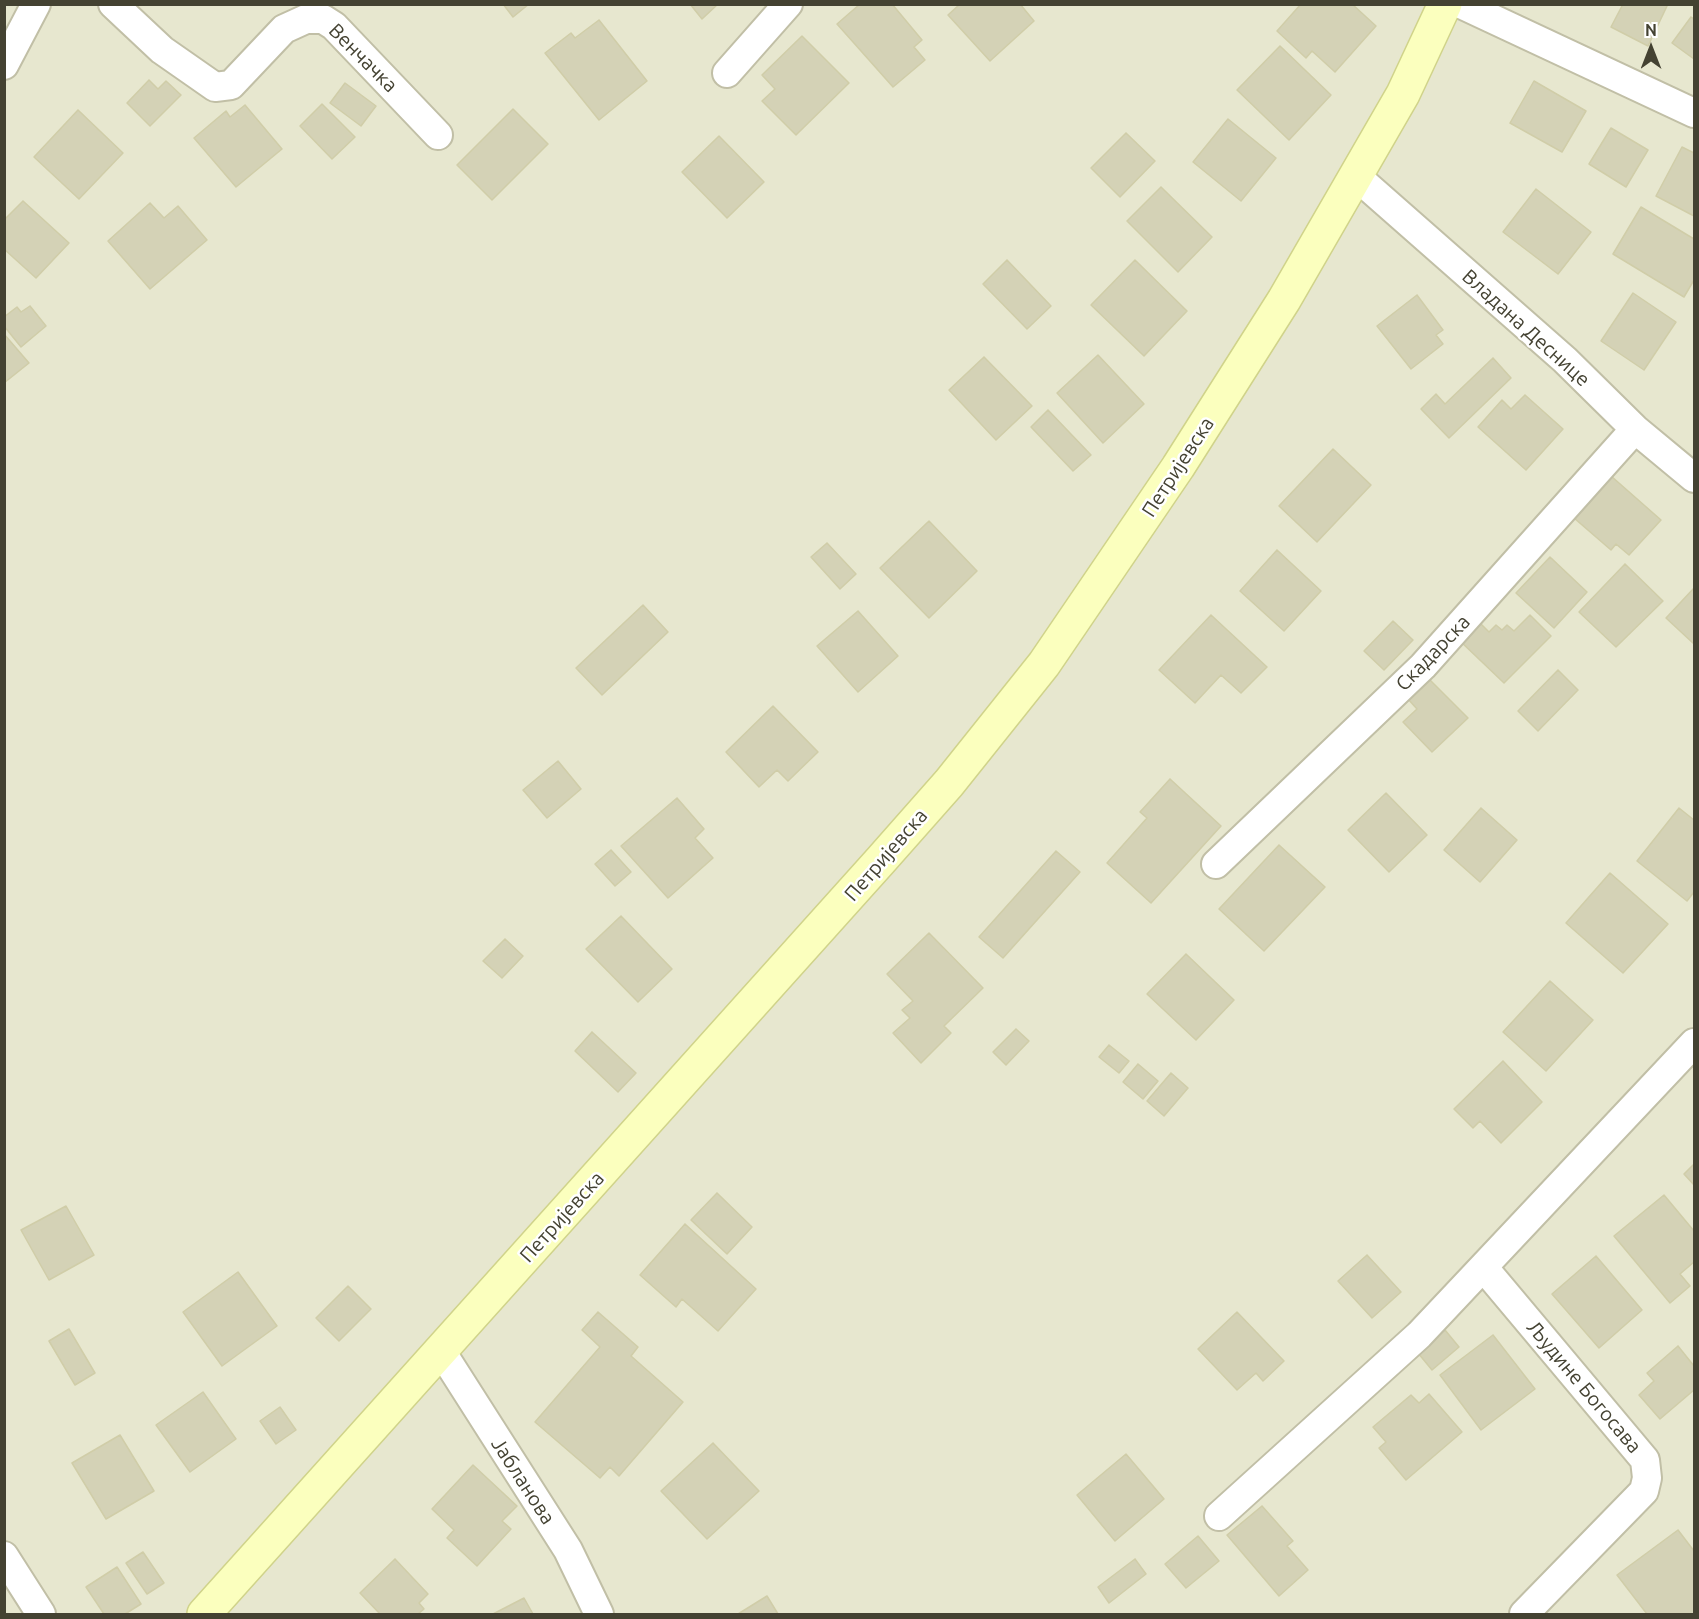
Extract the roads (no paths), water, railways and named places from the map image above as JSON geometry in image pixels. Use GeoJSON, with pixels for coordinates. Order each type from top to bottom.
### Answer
{"type":"FeatureCollection","features":[{"type":"Feature","properties":{"kind":"main road","name":"Петријевска"},"geometry":{"type":"LineString","coordinates":[[204,1614],[889,852],[949,783],[1044,664],[1232,386],[1357,177],[1403,94],[1445,4]]}},
{"type":"Feature","properties":{"kind":"street"},"geometry":{"type":"LineString","coordinates":[[4,65],[36,4]]}},
{"type":"Feature","properties":{"kind":"street","name":"Венчачка"},"geometry":{"type":"LineString","coordinates":[[112,4],[162,50],[215,87],[231,85],[284,29],[306,19],[323,19],[334,26],[438,135]]}},
{"type":"Feature","properties":{"kind":"street"},"geometry":{"type":"LineString","coordinates":[[727,74],[788,4]]}},
{"type":"Feature","properties":{"kind":"street"},"geometry":{"type":"LineString","coordinates":[[1461,4],[1695,113]]}},
{"type":"Feature","properties":{"kind":"street","name":"Владана Деснице"},"geometry":{"type":"LineString","coordinates":[[1357,177],[1564,360],[1635,429],[1695,478]]}},
{"type":"Feature","properties":{"kind":"street","name":"Скадарска"},"geometry":{"type":"LineString","coordinates":[[1216,864],[1423,666],[1635,429]]}},
{"type":"Feature","properties":{"kind":"street"},"geometry":{"type":"LineString","coordinates":[[1219,1516],[1419,1335],[1695,1042]]}},
{"type":"Feature","properties":{"kind":"street","name":"Људине Богосава"},"geometry":{"type":"LineString","coordinates":[[1484,1268],[1646,1460],[1647,1478],[1644,1491],[1524,1614]]}},
{"type":"Feature","properties":{"kind":"street","name":"Јабланова"},"geometry":{"type":"LineString","coordinates":[[441,1351],[568,1550],[598,1614]]}},
{"type":"Feature","properties":{"kind":"street"},"geometry":{"type":"LineString","coordinates":[[4,1556],[41,1614]]}}]}
